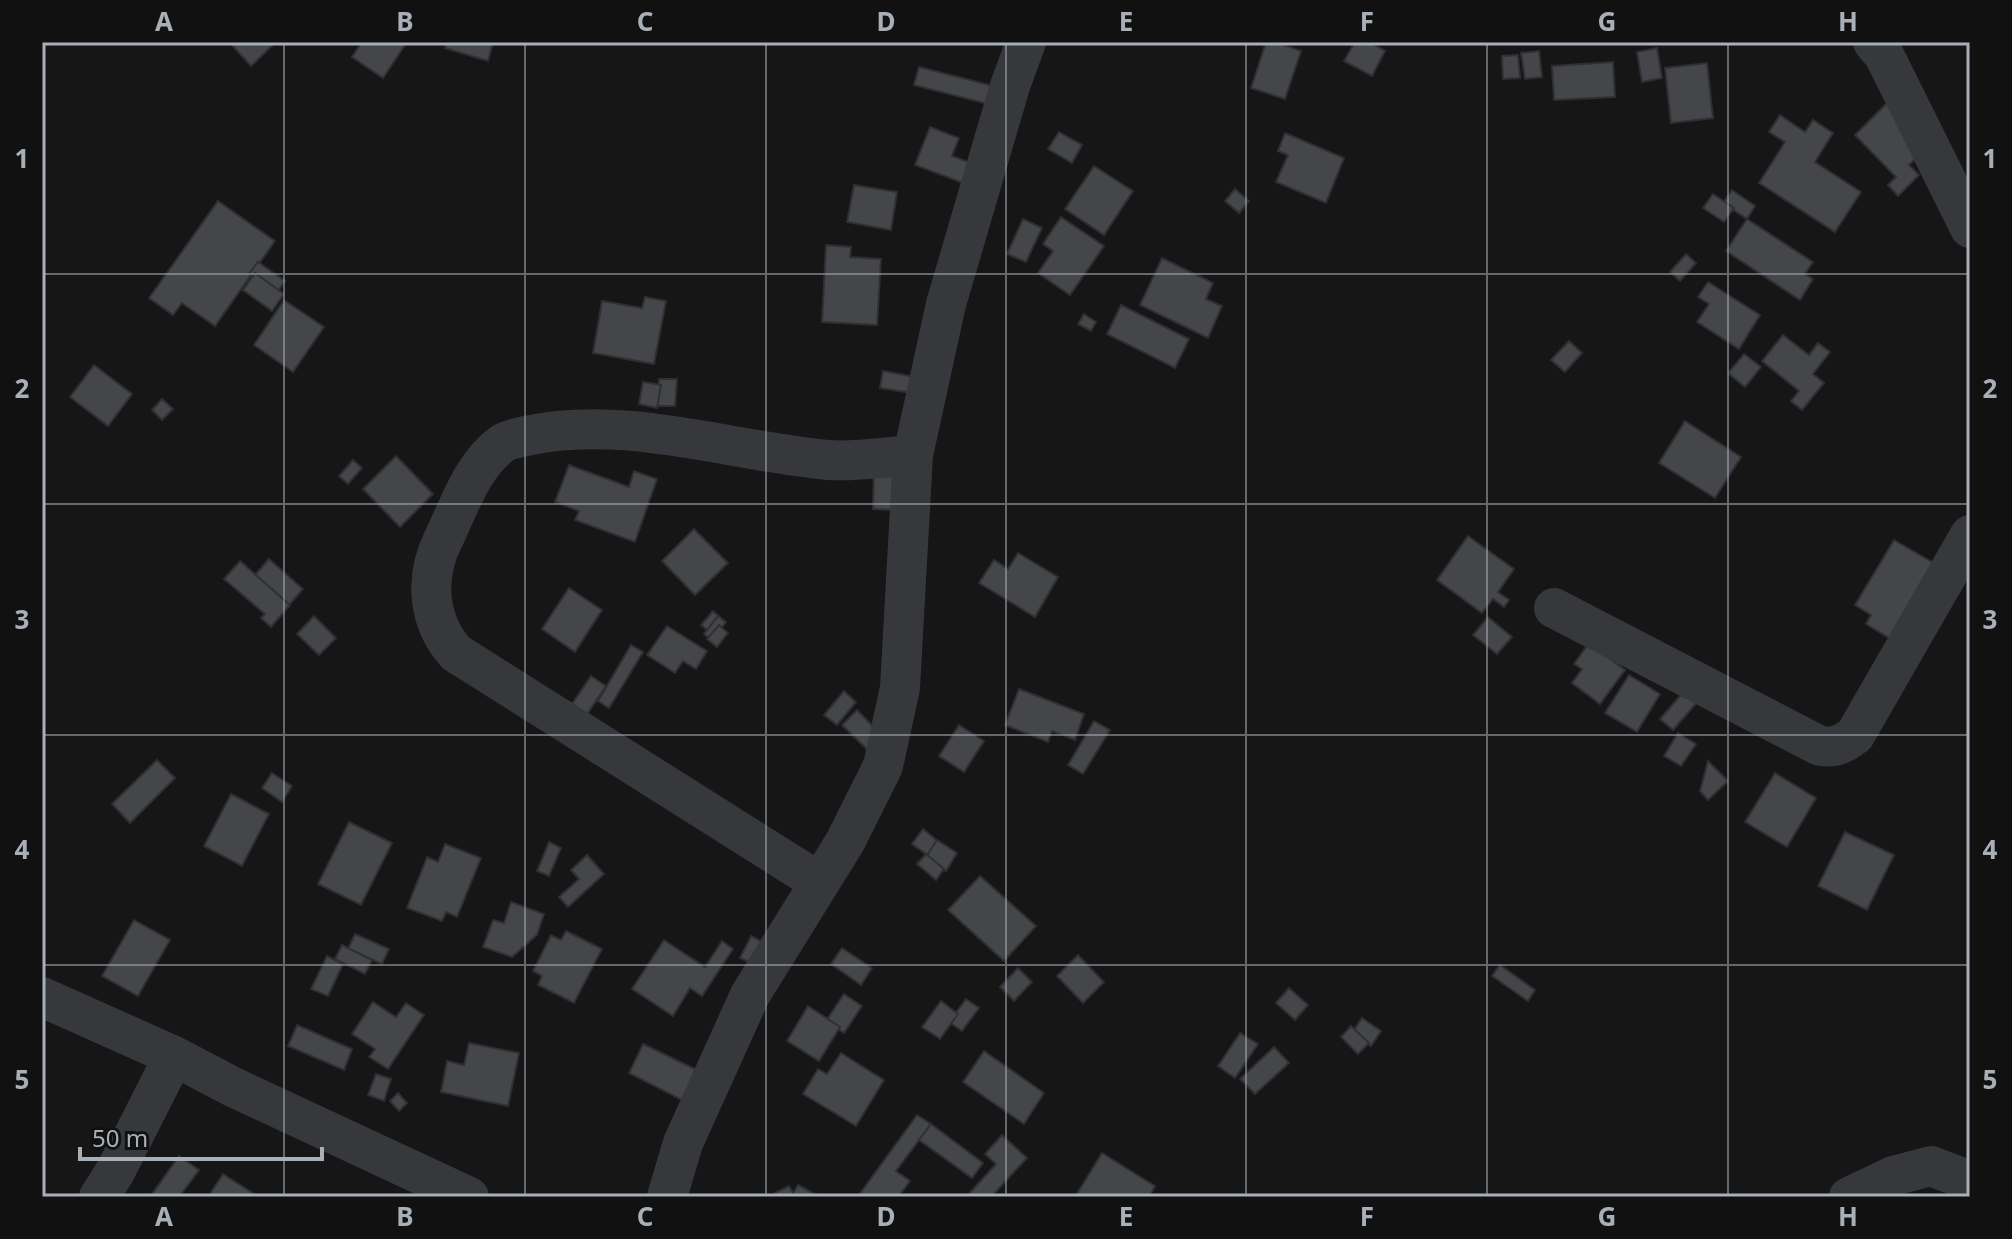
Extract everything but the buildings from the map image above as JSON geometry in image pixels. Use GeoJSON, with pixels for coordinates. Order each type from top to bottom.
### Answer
{"type":"FeatureCollection","features":[{"type":"Feature","properties":{"kind":"street"},"geometry":{"type":"LineString","coordinates":[[667,1197],[683,1143],[750,995],[845,842],[883,766],[900,688],[913,455],[946,304],[1010,86],[1026,42]]}},
{"type":"Feature","properties":{"kind":"street"},"geometry":{"type":"LineString","coordinates":[[1873,42],[1884,55],[1970,228]]}},
{"type":"Feature","properties":{"kind":"street"},"geometry":{"type":"LineString","coordinates":[[819,882],[456,653],[442,638],[434,620],[432,589],[438,550],[480,465],[492,452],[507,441],[554,430],[626,430],[831,460],[913,455]]}},
{"type":"Feature","properties":{"kind":"street"},"geometry":{"type":"LineString","coordinates":[[1554,608],[1820,746],[1831,747],[1842,745],[1855,735],[1970,535]]}},
{"type":"Feature","properties":{"kind":"street"},"geometry":{"type":"LineString","coordinates":[[42,997],[174,1056],[233,1087],[469,1197]]}},
{"type":"Feature","properties":{"kind":"street"},"geometry":{"type":"LineString","coordinates":[[99,1197],[174,1056]]}},
{"type":"Feature","properties":{"kind":"street"},"geometry":{"type":"LineString","coordinates":[[1849,1197],[1893,1176],[1931,1166],[1970,1181]]}}]}
